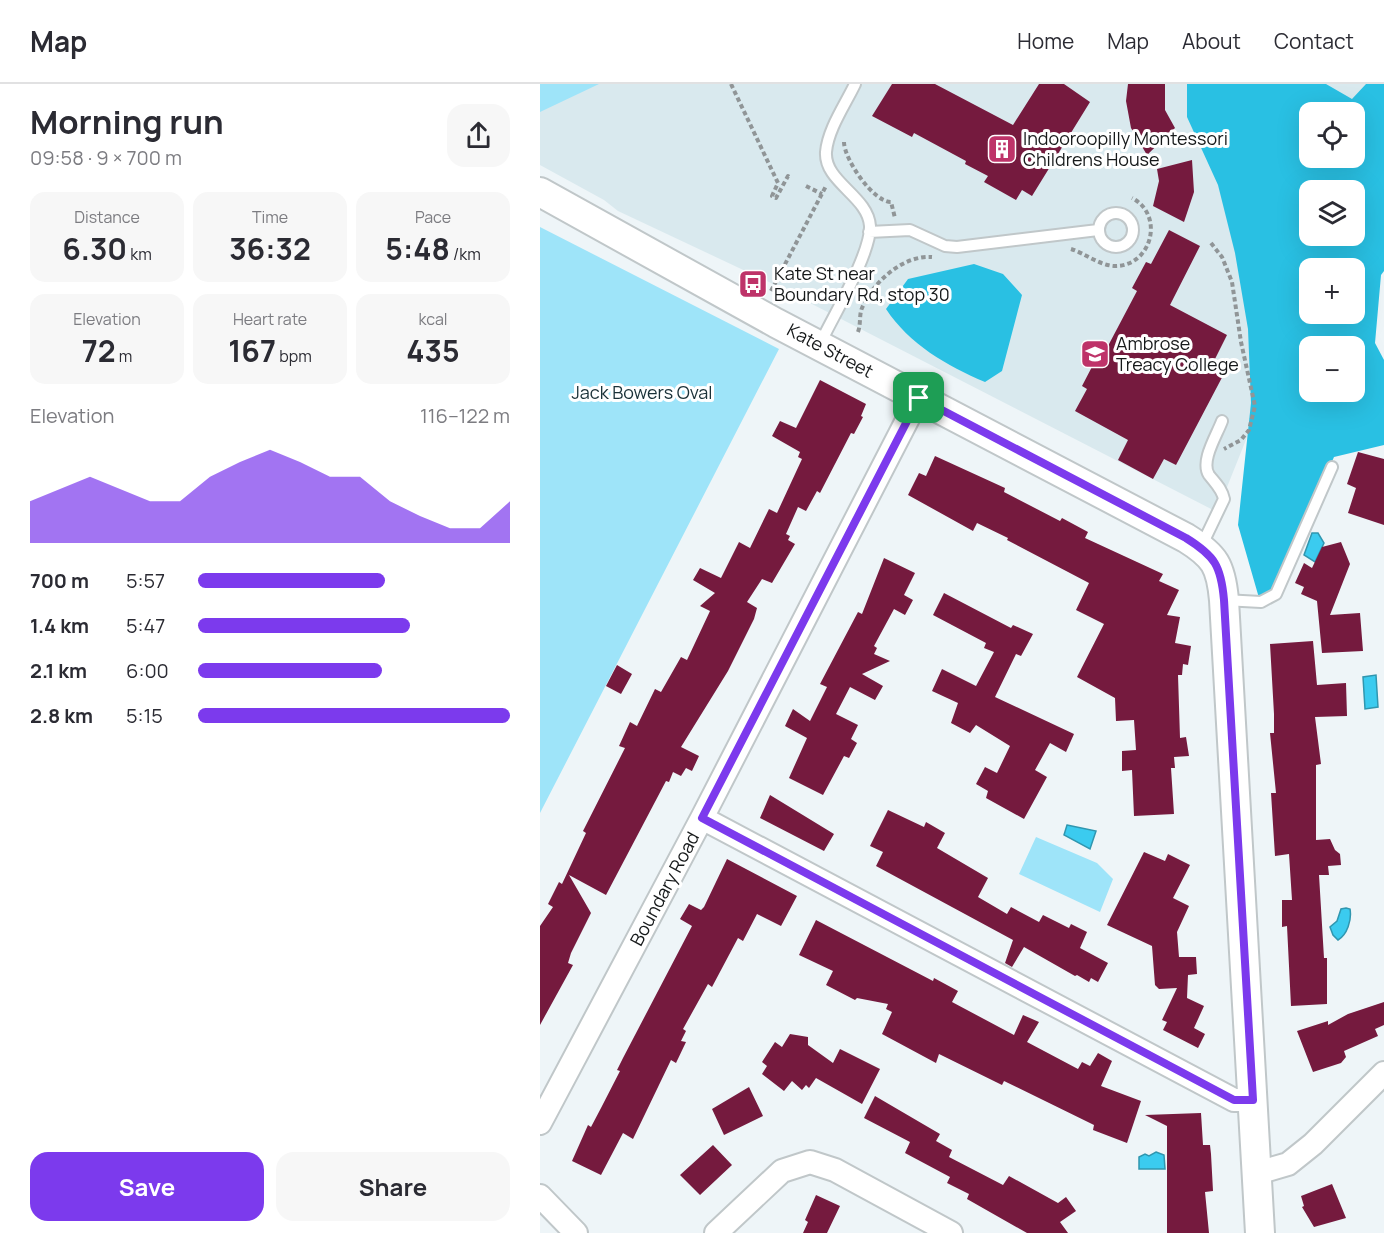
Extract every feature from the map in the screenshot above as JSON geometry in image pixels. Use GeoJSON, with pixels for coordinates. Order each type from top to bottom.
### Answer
{"type":"FeatureCollection","features":[{"type":"Feature","properties":{"kind":"street","name":"Kate Street"},"geometry":{"type":"LineString","coordinates":[[540,192],[1207,554]]}},
{"type":"Feature","properties":{"kind":"street","name":"Boundary Road"},"geometry":{"type":"LineString","coordinates":[[540,1123],[702,818],[919,398]]}},
{"type":"Feature","properties":{"kind":"street"},"geometry":{"type":"LineString","coordinates":[[1207,554],[1222,578],[1224,600],[1260,1233]]}},
{"type":"Feature","properties":{"kind":"street"},"geometry":{"type":"LineString","coordinates":[[702,818],[1234,1100],[1253,1100]]}},
{"type":"Feature","properties":{"kind":"street"},"geometry":{"type":"LineString","coordinates":[[1257,1173],[1288,1164],[1313,1144],[1384,1073]]}},
{"type":"Feature","properties":{"kind":"street"},"geometry":{"type":"LineString","coordinates":[[716,1233],[782,1171],[810,1162],[835,1170],[951,1233]]}},
{"type":"Feature","properties":{"kind":"street"},"geometry":{"type":"LineString","coordinates":[[540,1196],[576,1233]]}},
{"type":"Feature","properties":{"kind":"lane"},"geometry":{"type":"LineString","coordinates":[[819,345],[867,245],[869,232],[867,215],[833,172],[826,154],[833,129],[855,84]]}},
{"type":"Feature","properties":{"kind":"lane"},"geometry":{"type":"LineString","coordinates":[[869,232],[910,230],[945,246],[957,247],[1098,230]]}},
{"type":"Feature","properties":{"kind":"lane"},"geometry":{"type":"LineString","coordinates":[[1207,554],[1224,499],[1222,491],[1207,472],[1206,461],[1222,421]]}},
{"type":"Feature","properties":{"kind":"lane"},"geometry":{"type":"LineString","coordinates":[[1224,600],[1261,602],[1276,594],[1332,467]]}},
{"type":"Feature","properties":{"kind":"path"},"geometry":{"type":"LineString","coordinates":[[731,84],[778,183],[772,196],[776,198],[788,176],[790,178]]}},
{"type":"Feature","properties":{"kind":"path"},"geometry":{"type":"LineString","coordinates":[[844,138],[845,150],[852,167],[877,197],[891,202],[896,221]]}},
{"type":"Feature","properties":{"kind":"path"},"geometry":{"type":"LineString","coordinates":[[841,156],[845,150]]}},
{"type":"Feature","properties":{"kind":"path"},"geometry":{"type":"LineString","coordinates":[[806,186],[822,195]]}},
{"type":"Feature","properties":{"kind":"path"},"geometry":{"type":"LineString","coordinates":[[771,291],[826,186]]}},
{"type":"Feature","properties":{"kind":"path"},"geometry":{"type":"LineString","coordinates":[[1065,247],[1114,266],[1129,263],[1141,256],[1148,247],[1151,228],[1145,209],[1132,198]]}},
{"type":"Feature","properties":{"kind":"path"},"geometry":{"type":"LineString","coordinates":[[1209,453],[1231,447],[1241,440],[1249,430],[1255,406],[1240,342],[1232,282],[1222,256],[1211,243]]}},
{"type":"Feature","properties":{"kind":"path"},"geometry":{"type":"LineString","coordinates":[[858,332],[861,311],[879,282],[899,267],[920,256],[941,259]]}},
{"type":"Feature","properties":{"kind":"shaded area","name":"Ambrose Treacy College"},"geometry":{"type":"Polygon","coordinates":[[[540,84],[1384,84],[1384,99],[1365,146],[1365,102],[1299,102],[1299,168],[1356,168],[1351,180],[1299,180],[1299,246],[1309,246],[1309,258],[1299,258],[1299,308],[1217,512],[771,283],[618,211],[604,200],[540,165],[540,84]]]}},
{"type":"Feature","properties":{"kind":"shaded area"},"geometry":{"type":"Polygon","coordinates":[[[1187,84],[1326,84],[1352,99],[1366,84],[1384,84],[1384,271],[1381,275],[1375,343],[1384,360],[1384,445],[1334,457],[1275,590],[1259,598],[1238,525],[1251,403],[1248,329],[1235,253],[1218,185],[1187,117],[1187,84]]]}},
{"type":"Feature","properties":{"kind":"shaded area"},"geometry":{"type":"Polygon","coordinates":[[[974,264],[1003,274],[1022,295],[1002,371],[985,382],[930,353],[895,322],[886,309],[908,279],[974,264]]]}},
{"type":"Feature","properties":{"kind":"shaded area"},"geometry":{"type":"Polygon","coordinates":[[[1312,533],[1318,533],[1324,543],[1315,562],[1304,555],[1312,533]]]}},
{"type":"Feature","properties":{"kind":"shaded area"},"geometry":{"type":"Polygon","coordinates":[[[1376,675],[1378,707],[1365,709],[1363,677],[1376,675]]]}},
{"type":"Feature","properties":{"kind":"shaded area"},"geometry":{"type":"Polygon","coordinates":[[[1067,825],[1096,831],[1090,849],[1064,835],[1067,825]]]}},
{"type":"Feature","properties":{"kind":"shaded area"},"geometry":{"type":"Polygon","coordinates":[[[1341,909],[1350,909],[1349,922],[1344,935],[1338,940],[1330,927],[1337,921],[1341,909]]]}},
{"type":"Feature","properties":{"kind":"shaded area"},"geometry":{"type":"Polygon","coordinates":[[[1156,1152],[1164,1155],[1165,1169],[1139,1169],[1139,1157],[1145,1154],[1149,1156],[1156,1152]]]}},
{"type":"Feature","properties":{"kind":"green space"},"geometry":{"type":"Polygon","coordinates":[[[540,84],[599,84],[540,112],[540,84]]]}},
{"type":"Feature","properties":{"kind":"green space","name":"Jack Bowers Oval"},"geometry":{"type":"Polygon","coordinates":[[[540,227],[779,349],[540,813],[540,227]]]}},
{"type":"Feature","properties":{"kind":"green space"},"geometry":{"type":"Polygon","coordinates":[[[1036,837],[1097,863],[1113,879],[1100,912],[1019,874],[1036,837]]]}},
{"type":"Feature","properties":{"kind":"building","name":"Indooroopilly Montessori Childrens House"},"geometry":{"type":"Polygon","coordinates":[[[892,84],[935,84],[1013,125],[1039,84],[1064,84],[1090,102],[1032,196],[1022,190],[1016,200],[984,182],[988,176],[965,164],[966,161],[914,133],[912,137],[872,116],[892,84]]]}},
{"type":"Feature","properties":{"kind":"building"},"geometry":{"type":"Polygon","coordinates":[[[1128,84],[1165,84],[1165,110],[1175,128],[1147,155],[1131,128],[1126,101],[1128,84]]]}},
{"type":"Feature","properties":{"kind":"building"},"geometry":{"type":"Polygon","coordinates":[[[1192,160],[1194,192],[1184,222],[1153,206],[1159,181],[1157,169],[1192,160]]]}},
{"type":"Feature","properties":{"kind":"building"},"geometry":{"type":"Polygon","coordinates":[[[1169,230],[1200,246],[1170,305],[1227,335],[1214,361],[1227,368],[1176,465],[1164,459],[1153,479],[1118,460],[1128,440],[1075,411],[1087,389],[1082,386],[1095,361],[1099,363],[1137,291],[1132,288],[1146,262],[1151,264],[1169,230]]]}},
{"type":"Feature","properties":{"kind":"building"},"geometry":{"type":"Polygon","coordinates":[[[820,380],[866,404],[861,416],[863,417],[854,434],[851,433],[820,493],[817,491],[806,511],[798,507],[786,534],[790,536],[788,540],[795,544],[772,583],[762,579],[747,602],[757,608],[754,619],[728,671],[681,747],[699,756],[692,771],[686,768],[681,776],[673,772],[669,782],[666,781],[606,895],[569,875],[591,913],[571,953],[568,963],[573,965],[540,1025],[540,926],[553,907],[548,904],[559,882],[562,884],[586,833],[583,831],[625,748],[619,746],[630,722],[637,726],[655,689],[661,692],[681,657],[687,660],[710,611],[700,606],[715,593],[693,580],[700,568],[721,578],[739,542],[750,548],[769,509],[777,513],[802,459],[798,457],[800,452],[772,436],[780,421],[796,428],[820,380]]]}},
{"type":"Feature","properties":{"kind":"building"},"geometry":{"type":"Polygon","coordinates":[[[1358,452],[1384,459],[1384,525],[1348,513],[1356,488],[1347,484],[1358,452]]]}},
{"type":"Feature","properties":{"kind":"building"},"geometry":{"type":"Polygon","coordinates":[[[935,456],[1005,488],[1004,492],[1060,521],[1062,518],[1088,532],[1085,538],[1163,574],[1159,581],[1179,590],[1167,615],[1180,617],[1175,643],[1191,646],[1188,665],[1183,664],[1182,675],[1178,675],[1180,738],[1186,737],[1189,756],[1174,757],[1175,768],[1171,768],[1174,814],[1134,816],[1132,770],[1122,771],[1122,751],[1136,750],[1134,720],[1116,721],[1115,698],[1077,677],[1104,624],[1076,610],[1089,583],[1007,540],[1008,538],[977,523],[973,531],[908,495],[919,473],[926,476],[935,456]]]}},
{"type":"Feature","properties":{"kind":"building"},"geometry":{"type":"Polygon","coordinates":[[[1341,542],[1350,564],[1330,615],[1360,613],[1363,651],[1322,653],[1317,601],[1301,594],[1304,587],[1295,583],[1304,563],[1312,568],[1322,547],[1341,542]]]}},
{"type":"Feature","properties":{"kind":"building"},"geometry":{"type":"Polygon","coordinates":[[[884,558],[915,573],[904,595],[913,600],[905,615],[894,609],[874,646],[877,648],[874,654],[890,661],[862,674],[883,686],[875,700],[850,687],[836,714],[858,725],[851,739],[857,743],[849,758],[844,756],[823,795],[789,778],[807,738],[785,726],[793,709],[810,721],[827,687],[820,684],[858,612],[862,614],[884,558]]]}},
{"type":"Feature","properties":{"kind":"building"},"geometry":{"type":"Polygon","coordinates":[[[944,593],[1011,628],[1013,625],[1033,634],[1021,656],[1016,654],[995,697],[1074,734],[1066,752],[1050,743],[1035,770],[1047,777],[1024,819],[986,798],[988,791],[976,784],[985,767],[997,773],[1010,746],[976,725],[970,733],[951,723],[958,703],[932,691],[942,669],[976,686],[994,652],[984,648],[986,643],[933,615],[944,593]]]}},
{"type":"Feature","properties":{"kind":"building"},"geometry":{"type":"Polygon","coordinates":[[[1313,641],[1317,685],[1346,683],[1347,716],[1315,717],[1321,764],[1316,765],[1316,840],[1330,839],[1335,850],[1340,854],[1341,865],[1328,866],[1329,875],[1319,875],[1324,958],[1327,958],[1327,1004],[1291,1006],[1287,926],[1282,927],[1282,900],[1292,900],[1289,854],[1275,856],[1271,793],[1276,793],[1270,733],[1274,733],[1274,714],[1270,644],[1313,641]]]}},
{"type":"Feature","properties":{"kind":"building"},"geometry":{"type":"Polygon","coordinates":[[[617,665],[632,674],[621,694],[606,686],[617,665]]]}},
{"type":"Feature","properties":{"kind":"building"},"geometry":{"type":"Polygon","coordinates":[[[770,795],[834,834],[824,851],[760,818],[770,795]]]}},
{"type":"Feature","properties":{"kind":"building"},"geometry":{"type":"Polygon","coordinates":[[[888,810],[924,827],[926,822],[945,833],[937,848],[988,878],[978,897],[1007,914],[1011,907],[1039,922],[1043,915],[1069,928],[1071,924],[1087,932],[1080,948],[1108,963],[1098,982],[1091,978],[1089,982],[1075,976],[1024,947],[1012,967],[1005,963],[1013,940],[876,866],[883,852],[870,846],[888,810]]]}},
{"type":"Feature","properties":{"kind":"building"},"geometry":{"type":"Polygon","coordinates":[[[1144,852],[1165,861],[1168,854],[1190,865],[1173,898],[1189,906],[1177,932],[1179,957],[1196,957],[1197,974],[1188,975],[1187,998],[1204,1006],[1194,1028],[1205,1034],[1198,1048],[1163,1030],[1167,1022],[1162,1020],[1177,988],[1159,989],[1155,985],[1152,946],[1107,925],[1144,852]]]}},
{"type":"Feature","properties":{"kind":"building"},"geometry":{"type":"Polygon","coordinates":[[[727,859],[797,896],[781,926],[757,914],[743,941],[738,938],[712,987],[708,984],[683,1029],[686,1031],[681,1041],[686,1042],[676,1063],[671,1060],[633,1139],[623,1133],[601,1175],[572,1161],[588,1125],[591,1127],[601,1108],[620,1071],[617,1070],[623,1058],[692,926],[680,919],[689,904],[701,910],[704,907],[727,859]]]}},
{"type":"Feature","properties":{"kind":"building"},"geometry":{"type":"Polygon","coordinates":[[[816,920],[933,981],[934,978],[958,991],[952,1002],[1014,1035],[1023,1015],[1039,1022],[1027,1042],[1078,1069],[1082,1062],[1090,1066],[1098,1053],[1112,1061],[1101,1086],[1141,1101],[1127,1143],[1093,1130],[1094,1125],[1004,1081],[1002,1085],[939,1054],[936,1063],[882,1034],[892,1012],[886,1009],[888,1004],[857,998],[855,1000],[826,985],[833,971],[799,955],[816,920]]]}},
{"type":"Feature","properties":{"kind":"building"},"geometry":{"type":"Polygon","coordinates":[[[1384,1002],[1384,1025],[1375,1029],[1378,1036],[1344,1051],[1346,1057],[1341,1063],[1313,1072],[1297,1031],[1328,1021],[1328,1025],[1348,1014],[1384,1002]]]}},
{"type":"Feature","properties":{"kind":"building"},"geometry":{"type":"Polygon","coordinates":[[[790,1034],[808,1037],[808,1045],[833,1063],[840,1049],[880,1069],[862,1104],[816,1078],[809,1088],[806,1085],[802,1090],[792,1081],[784,1091],[762,1074],[767,1066],[762,1062],[775,1042],[782,1047],[790,1034]]]}},
{"type":"Feature","properties":{"kind":"building"},"geometry":{"type":"Polygon","coordinates":[[[749,1087],[763,1116],[724,1135],[712,1109],[749,1087]]]}},
{"type":"Feature","properties":{"kind":"building"},"geometry":{"type":"Polygon","coordinates":[[[875,1096],[940,1134],[936,1141],[952,1150],[949,1157],[1003,1185],[1009,1176],[1058,1203],[1066,1197],[1076,1211],[1060,1222],[1068,1233],[1027,1233],[967,1199],[969,1194],[947,1183],[950,1177],[905,1153],[910,1142],[864,1118],[875,1096]]]}},
{"type":"Feature","properties":{"kind":"building"},"geometry":{"type":"Polygon","coordinates":[[[1201,1113],[1203,1145],[1210,1145],[1211,1154],[1213,1191],[1205,1192],[1209,1233],[1167,1233],[1167,1126],[1145,1115],[1201,1113]]]}},
{"type":"Feature","properties":{"kind":"building"},"geometry":{"type":"Polygon","coordinates":[[[713,1145],[732,1165],[700,1195],[680,1175],[713,1145]]]}},
{"type":"Feature","properties":{"kind":"building"},"geometry":{"type":"Polygon","coordinates":[[[1332,1184],[1346,1218],[1314,1227],[1302,1207],[1304,1206],[1301,1196],[1332,1184]]]}},
{"type":"Feature","properties":{"kind":"building"},"geometry":{"type":"Polygon","coordinates":[[[816,1195],[840,1206],[827,1233],[803,1233],[808,1222],[805,1220],[816,1195]]]}},
{"type":"Feature","properties":{"kind":"place","name":"Indooroopilly Montessori Childrens House"},"geometry":{"type":"Point","coordinates":[1002,149]}},
{"type":"Feature","properties":{"kind":"place","name":"Kate St near Boundary Rd, stop 30"},"geometry":{"type":"Point","coordinates":[753,284]}},
{"type":"Feature","properties":{"kind":"place","name":"Ambrose Treacy College"},"geometry":{"type":"Point","coordinates":[1095,354]}},
{"type":"Feature","properties":{"kind":"route"},"geometry":{"type":"LineString","coordinates":[[919,398],[1186,538],[1207,552],[1219,569],[1224,600],[1253,1100],[1234,1100],[702,818],[919,398]]}}]}
